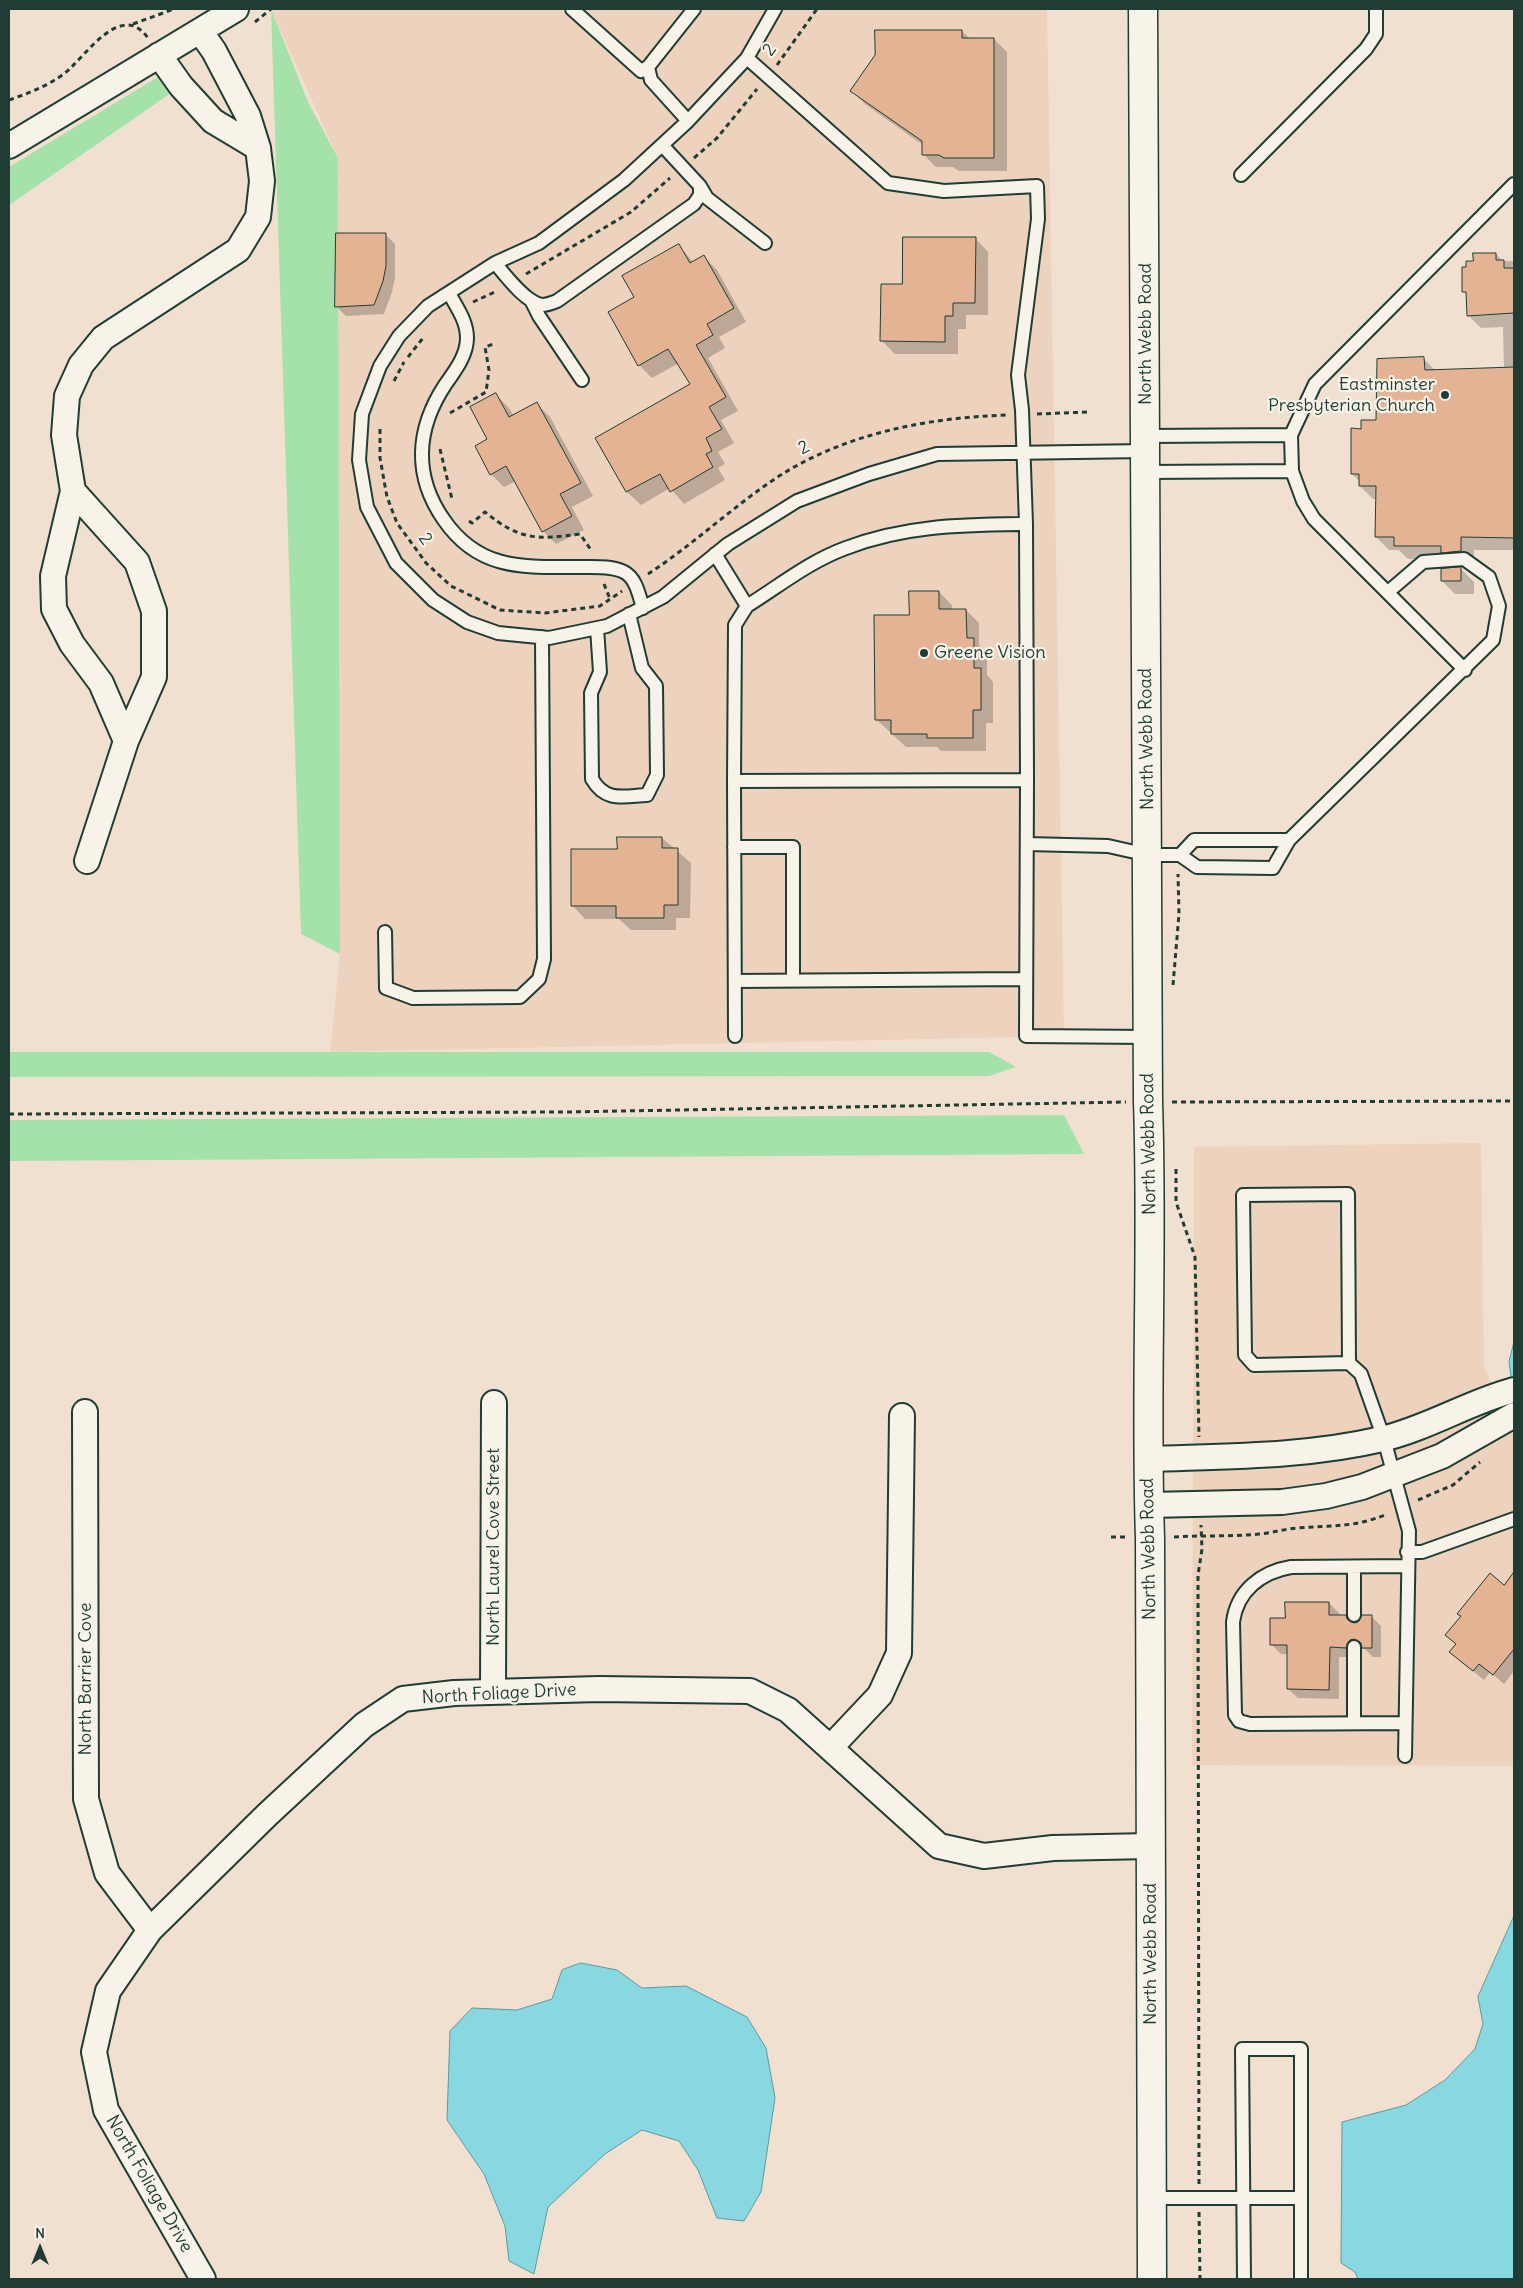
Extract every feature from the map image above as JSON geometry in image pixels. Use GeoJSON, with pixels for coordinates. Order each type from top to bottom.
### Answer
{"type":"FeatureCollection","features":[{"type":"Feature","properties":{"kind":"main road","name":"North Webb Road"},"geometry":{"type":"LineString","coordinates":[[1143,9],[1150,1178],[1148,1459],[1152,2279]]}},
{"type":"Feature","properties":{"kind":"street"},"geometry":{"type":"LineString","coordinates":[[9,146],[236,9]]}},
{"type":"Feature","properties":{"kind":"street"},"geometry":{"type":"LineString","coordinates":[[126,741],[101,683],[72,644],[54,609],[53,576],[73,491],[64,435],[67,396],[81,365],[103,338],[238,250],[258,217],[262,182],[258,148],[248,116],[214,51],[200,31]]}},
{"type":"Feature","properties":{"kind":"street"},"geometry":{"type":"LineString","coordinates":[[159,55],[181,86],[213,121],[258,148]]}},
{"type":"Feature","properties":{"kind":"street"},"geometry":{"type":"LineString","coordinates":[[73,491],[137,562],[154,611],[154,677],[126,741],[87,861]]}},
{"type":"Feature","properties":{"kind":"street"},"geometry":{"type":"LineString","coordinates":[[1148,1459],[1268,1455],[1322,1450],[1384,1438],[1434,1422],[1509,1391]]}},
{"type":"Feature","properties":{"kind":"street","name":"North Laurel Cove Street"},"geometry":{"type":"LineString","coordinates":[[493,1692],[494,1403]]}},
{"type":"Feature","properties":{"kind":"street","name":"North Barrier Cove"},"geometry":{"type":"LineString","coordinates":[[85,1412],[86,1798],[107,1873],[150,1930]]}},
{"type":"Feature","properties":{"kind":"street"},"geometry":{"type":"LineString","coordinates":[[1149,1505],[1282,1502],[1326,1496],[1362,1487],[1442,1456],[1513,1415]]}},
{"type":"Feature","properties":{"kind":"street"},"geometry":{"type":"LineString","coordinates":[[830,1748],[880,1695],[899,1653],[902,1416]]}},
{"type":"Feature","properties":{"kind":"street","name":"North Foliage Drive"},"geometry":{"type":"LineString","coordinates":[[203,2279],[106,2110],[94,2052],[108,1991],[150,1930],[268,1814],[364,1725],[403,1699],[454,1693],[599,1689],[750,1691],[788,1710],[939,1846],[984,1856],[1053,1848],[1150,1846]]}},
{"type":"Feature","properties":{"kind":"lane"},"geometry":{"type":"LineString","coordinates":[[572,9],[641,71],[648,67],[694,9]]}},
{"type":"Feature","properties":{"kind":"lane"},"geometry":{"type":"LineString","coordinates":[[775,9],[747,58],[688,121],[624,180],[539,243],[495,264],[428,306],[399,336],[380,366],[362,414],[359,460],[367,507],[396,563],[433,600],[467,622],[498,634],[549,638],[607,626],[663,597],[728,544],[797,501],[869,474],[937,454],[1146,453],[1292,471]]}},
{"type":"Feature","properties":{"kind":"lane"},"geometry":{"type":"LineString","coordinates":[[1241,175],[1366,49],[1376,34],[1376,9]]}},
{"type":"Feature","properties":{"kind":"lane"},"geometry":{"type":"LineString","coordinates":[[747,58],[888,183],[944,191],[1037,186],[1038,219],[1018,375],[1022,415],[1026,524],[1026,1036],[1148,1037]]}},
{"type":"Feature","properties":{"kind":"lane"},"geometry":{"type":"LineString","coordinates":[[648,67],[651,80],[688,121]]}},
{"type":"Feature","properties":{"kind":"lane"},"geometry":{"type":"LineString","coordinates":[[662,145],[700,186],[707,198],[765,243]]}},
{"type":"Feature","properties":{"kind":"lane"},"geometry":{"type":"LineString","coordinates":[[1465,670],[1314,519],[1302,501],[1292,471],[1291,435],[1315,384],[1514,184]]}},
{"type":"Feature","properties":{"kind":"lane"},"geometry":{"type":"LineString","coordinates":[[531,300],[544,305],[557,302],[694,204],[700,195],[700,186]]}},
{"type":"Feature","properties":{"kind":"lane"},"geometry":{"type":"LineString","coordinates":[[495,264],[531,300],[539,316],[582,380]]}},
{"type":"Feature","properties":{"kind":"lane"},"geometry":{"type":"LineString","coordinates":[[449,293],[466,324],[467,340],[458,366],[432,408],[424,431],[420,454],[423,472],[431,496],[442,518],[466,545],[481,555],[503,564],[522,567],[598,567],[625,572],[635,583],[643,608]]}},
{"type":"Feature","properties":{"kind":"lane"},"geometry":{"type":"LineString","coordinates":[[1146,453],[1291,435]]}},
{"type":"Feature","properties":{"kind":"lane"},"geometry":{"type":"LineString","coordinates":[[735,1036],[735,625],[747,606],[807,568],[845,548],[902,532],[946,525],[1026,524]]}},
{"type":"Feature","properties":{"kind":"lane"},"geometry":{"type":"LineString","coordinates":[[716,554],[747,606]]}},
{"type":"Feature","properties":{"kind":"lane"},"geometry":{"type":"LineString","coordinates":[[1027,844],[1108,846],[1148,855],[1178,855],[1196,866],[1273,868],[1289,840],[1494,640],[1499,606],[1489,578],[1464,560],[1423,562],[1388,592]]}},
{"type":"Feature","properties":{"kind":"lane"},"geometry":{"type":"LineString","coordinates":[[597,628],[600,672],[591,693],[592,779],[598,789],[609,796],[647,795],[657,775],[656,686],[642,668],[630,614]]}},
{"type":"Feature","properties":{"kind":"lane"},"geometry":{"type":"LineString","coordinates":[[385,932],[386,988],[413,998],[520,997],[539,979],[544,958],[542,637]]}},
{"type":"Feature","properties":{"kind":"lane"},"geometry":{"type":"LineString","coordinates":[[734,782],[1027,780]]}},
{"type":"Feature","properties":{"kind":"lane"},"geometry":{"type":"LineString","coordinates":[[1178,855],[1194,840],[1289,840]]}},
{"type":"Feature","properties":{"kind":"lane"},"geometry":{"type":"LineString","coordinates":[[734,847],[793,847],[793,980]]}},
{"type":"Feature","properties":{"kind":"lane"},"geometry":{"type":"LineString","coordinates":[[735,981],[1026,979]]}},
{"type":"Feature","properties":{"kind":"lane"},"geometry":{"type":"LineString","coordinates":[[1349,1363],[1348,1194],[1244,1195],[1245,1355],[1254,1364],[1349,1363],[1361,1374],[1384,1438],[1409,1530],[1406,1566],[1405,1756]]}},
{"type":"Feature","properties":{"kind":"lane"},"geometry":{"type":"LineString","coordinates":[[1407,1552],[1422,1552],[1514,1519]]}},
{"type":"Feature","properties":{"kind":"lane"},"geometry":{"type":"LineString","coordinates":[[1405,1723],[1250,1724],[1238,1721],[1235,1715],[1233,1622],[1235,1607],[1245,1590],[1275,1569],[1291,1567],[1406,1566]]}},
{"type":"Feature","properties":{"kind":"lane"},"geometry":{"type":"LineString","coordinates":[[1354,1567],[1354,1615]]}},
{"type":"Feature","properties":{"kind":"lane"},"geometry":{"type":"LineString","coordinates":[[1354,1647],[1354,1724]]}},
{"type":"Feature","properties":{"kind":"lane"},"geometry":{"type":"LineString","coordinates":[[1244,2279],[1242,2049],[1301,2049],[1301,2279]]}},
{"type":"Feature","properties":{"kind":"lane"},"geometry":{"type":"LineString","coordinates":[[1152,2198],[1301,2198]]}},
{"type":"Feature","properties":{"kind":"path"},"geometry":{"type":"LineString","coordinates":[[9,100],[47,85],[65,73],[111,27],[133,24],[174,9]]}},
{"type":"Feature","properties":{"kind":"path","name":"2"},"geometry":{"type":"LineString","coordinates":[[457,309],[512,282],[631,212],[717,138],[767,76],[817,9]]}},
{"type":"Feature","properties":{"kind":"path"},"geometry":{"type":"LineString","coordinates":[[133,24],[142,28],[159,55]]}},
{"type":"Feature","properties":{"kind":"path"},"geometry":{"type":"LineString","coordinates":[[393,382],[407,358],[424,337]]}},
{"type":"Feature","properties":{"kind":"path"},"geometry":{"type":"LineString","coordinates":[[447,416],[451,411],[486,392],[489,370],[485,348],[496,343]]}},
{"type":"Feature","properties":{"kind":"path","name":"2"},"geometry":{"type":"LineString","coordinates":[[380,422],[380,458],[387,496],[397,523],[426,563],[452,586],[500,610],[545,613],[600,606],[668,561],[764,486],[812,458],[883,430],[967,417],[1089,412]]}},
{"type":"Feature","properties":{"kind":"path"},"geometry":{"type":"LineString","coordinates":[[441,440],[440,450],[449,490],[456,506]]}},
{"type":"Feature","properties":{"kind":"path"},"geometry":{"type":"LineString","coordinates":[[465,519],[472,524],[485,512],[503,527],[525,535],[546,538],[580,534],[588,544],[610,599]]}},
{"type":"Feature","properties":{"kind":"path"},"geometry":{"type":"LineString","coordinates":[[1174,994],[1179,914],[1178,855]]}},
{"type":"Feature","properties":{"kind":"path"},"geometry":{"type":"LineString","coordinates":[[1174,1092],[1174,1111]]}},
{"type":"Feature","properties":{"kind":"path"},"geometry":{"type":"LineString","coordinates":[[1174,1102],[1514,1101]]}},
{"type":"Feature","properties":{"kind":"path"},"geometry":{"type":"LineString","coordinates":[[9,1114],[557,1112],[1115,1102]]}},
{"type":"Feature","properties":{"kind":"path"},"geometry":{"type":"LineString","coordinates":[[1176,1166],[1176,1202],[1195,1257],[1200,1457]]}},
{"type":"Feature","properties":{"kind":"path"},"geometry":{"type":"LineString","coordinates":[[1200,1504],[1202,1548],[1198,1575],[1200,2279]]}},
{"type":"Feature","properties":{"kind":"shaded area"},"geometry":{"type":"Polygon","coordinates":[[[271,9],[1047,9],[1064,1036],[330,1052],[340,954],[338,158],[271,9]]]}},
{"type":"Feature","properties":{"kind":"shaded area"},"geometry":{"type":"Polygon","coordinates":[[[1481,1143],[1484,1366],[1514,1436],[1514,1766],[1192,1765],[1194,1147],[1481,1143]]]}},
{"type":"Feature","properties":{"kind":"green space"},"geometry":{"type":"Polygon","coordinates":[[[271,9],[308,102],[338,158],[340,954],[301,934],[271,9]]]}},
{"type":"Feature","properties":{"kind":"green space"},"geometry":{"type":"Polygon","coordinates":[[[158,77],[181,86],[9,205],[9,167],[158,77]]]}},
{"type":"Feature","properties":{"kind":"green space"},"geometry":{"type":"Polygon","coordinates":[[[9,1052],[989,1052],[1016,1067],[989,1076],[9,1077],[9,1052]]]}},
{"type":"Feature","properties":{"kind":"green space"},"geometry":{"type":"Polygon","coordinates":[[[1064,1115],[1084,1154],[9,1161],[9,1120],[1064,1115]]]}},
{"type":"Feature","properties":{"kind":"water"},"geometry":{"type":"Polygon","coordinates":[[[1514,1342],[1514,1399],[1509,1362],[1514,1342]]]}},
{"type":"Feature","properties":{"kind":"water"},"geometry":{"type":"Polygon","coordinates":[[[1514,1916],[1514,2279],[1358,2279],[1355,2272],[1341,2263],[1342,2122],[1406,2105],[1445,2080],[1475,2049],[1483,2024],[1478,1997],[1514,1916]]]}},
{"type":"Feature","properties":{"kind":"water"},"geometry":{"type":"Polygon","coordinates":[[[581,1963],[617,1970],[642,1988],[686,1986],[747,2017],[766,2048],[775,2098],[761,2192],[744,2221],[717,2218],[698,2170],[679,2141],[642,2130],[605,2154],[548,2207],[534,2274],[509,2261],[505,2226],[484,2174],[447,2120],[450,2031],[472,2008],[517,2010],[552,1999],[562,1970],[581,1963]]]}},
{"type":"Feature","properties":{"kind":"building"},"geometry":{"type":"Polygon","coordinates":[[[875,30],[962,30],[962,38],[994,38],[994,158],[944,158],[939,155],[922,155],[922,141],[850,91],[875,55],[875,30]]]}},
{"type":"Feature","properties":{"kind":"building"},"geometry":{"type":"Polygon","coordinates":[[[336,233],[386,233],[386,266],[383,281],[374,305],[335,307],[336,233]]]}},
{"type":"Feature","properties":{"kind":"building"},"geometry":{"type":"Polygon","coordinates":[[[903,237],[976,237],[975,303],[953,303],[953,316],[945,316],[945,342],[880,341],[881,284],[902,284],[903,237]]]}},
{"type":"Feature","properties":{"kind":"building"},"geometry":{"type":"Polygon","coordinates":[[[679,244],[690,263],[704,255],[734,308],[707,324],[713,335],[696,345],[726,397],[709,407],[722,429],[706,438],[712,451],[706,454],[713,467],[670,492],[660,474],[626,492],[595,438],[690,384],[668,349],[638,366],[608,312],[634,297],[622,276],[679,244]]]}},
{"type":"Feature","properties":{"kind":"building"},"geometry":{"type":"Polygon","coordinates":[[[1473,253],[1496,253],[1496,260],[1504,260],[1504,268],[1514,268],[1514,313],[1467,316],[1466,292],[1462,292],[1462,267],[1466,267],[1466,261],[1473,261],[1473,253]]]}},
{"type":"Feature","properties":{"kind":"building","name":"Eastminster Presbyterian Church"},"geometry":{"type":"Polygon","coordinates":[[[1424,357],[1425,370],[1514,367],[1514,538],[1461,537],[1461,551],[1441,553],[1441,546],[1394,546],[1394,537],[1375,537],[1376,486],[1359,486],[1359,474],[1351,474],[1351,428],[1361,429],[1361,420],[1376,420],[1377,359],[1424,357]]]}},
{"type":"Feature","properties":{"kind":"building"},"geometry":{"type":"Polygon","coordinates":[[[496,393],[509,417],[537,402],[581,483],[560,494],[572,516],[542,532],[506,466],[490,475],[475,446],[487,439],[470,407],[496,393]]]}},
{"type":"Feature","properties":{"kind":"building"},"geometry":{"type":"Polygon","coordinates":[[[1461,567],[1461,581],[1441,581],[1441,569],[1461,567]]]}},
{"type":"Feature","properties":{"kind":"building","name":"Greene Vision"},"geometry":{"type":"Polygon","coordinates":[[[909,591],[939,591],[939,609],[966,609],[967,638],[974,638],[974,668],[981,668],[981,710],[973,710],[973,738],[927,738],[927,734],[891,734],[891,720],[875,720],[874,615],[909,615],[909,591]]]}},
{"type":"Feature","properties":{"kind":"building"},"geometry":{"type":"Polygon","coordinates":[[[617,837],[662,837],[662,848],[678,848],[678,905],[664,905],[664,918],[616,918],[616,906],[571,906],[571,849],[617,849],[617,837]]]}},
{"type":"Feature","properties":{"kind":"building"},"geometry":{"type":"Polygon","coordinates":[[[1514,1572],[1514,1649],[1493,1675],[1479,1664],[1473,1671],[1449,1652],[1456,1644],[1445,1635],[1461,1616],[1457,1614],[1490,1573],[1504,1585],[1514,1572]]]}},
{"type":"Feature","properties":{"kind":"building"},"geometry":{"type":"Polygon","coordinates":[[[1285,1602],[1329,1602],[1329,1615],[1346,1615],[1347,1619],[1354,1623],[1358,1622],[1362,1615],[1372,1615],[1372,1648],[1362,1648],[1361,1643],[1354,1639],[1350,1640],[1346,1648],[1330,1647],[1329,1690],[1287,1689],[1287,1645],[1270,1645],[1270,1618],[1285,1618],[1285,1602]]]}},
{"type":"Feature","properties":{"kind":"place","name":"Eastminster Presbyterian Church"},"geometry":{"type":"Point","coordinates":[1445,395]}},
{"type":"Feature","properties":{"kind":"place","name":"Greene Vision"},"geometry":{"type":"Point","coordinates":[924,653]}}]}
